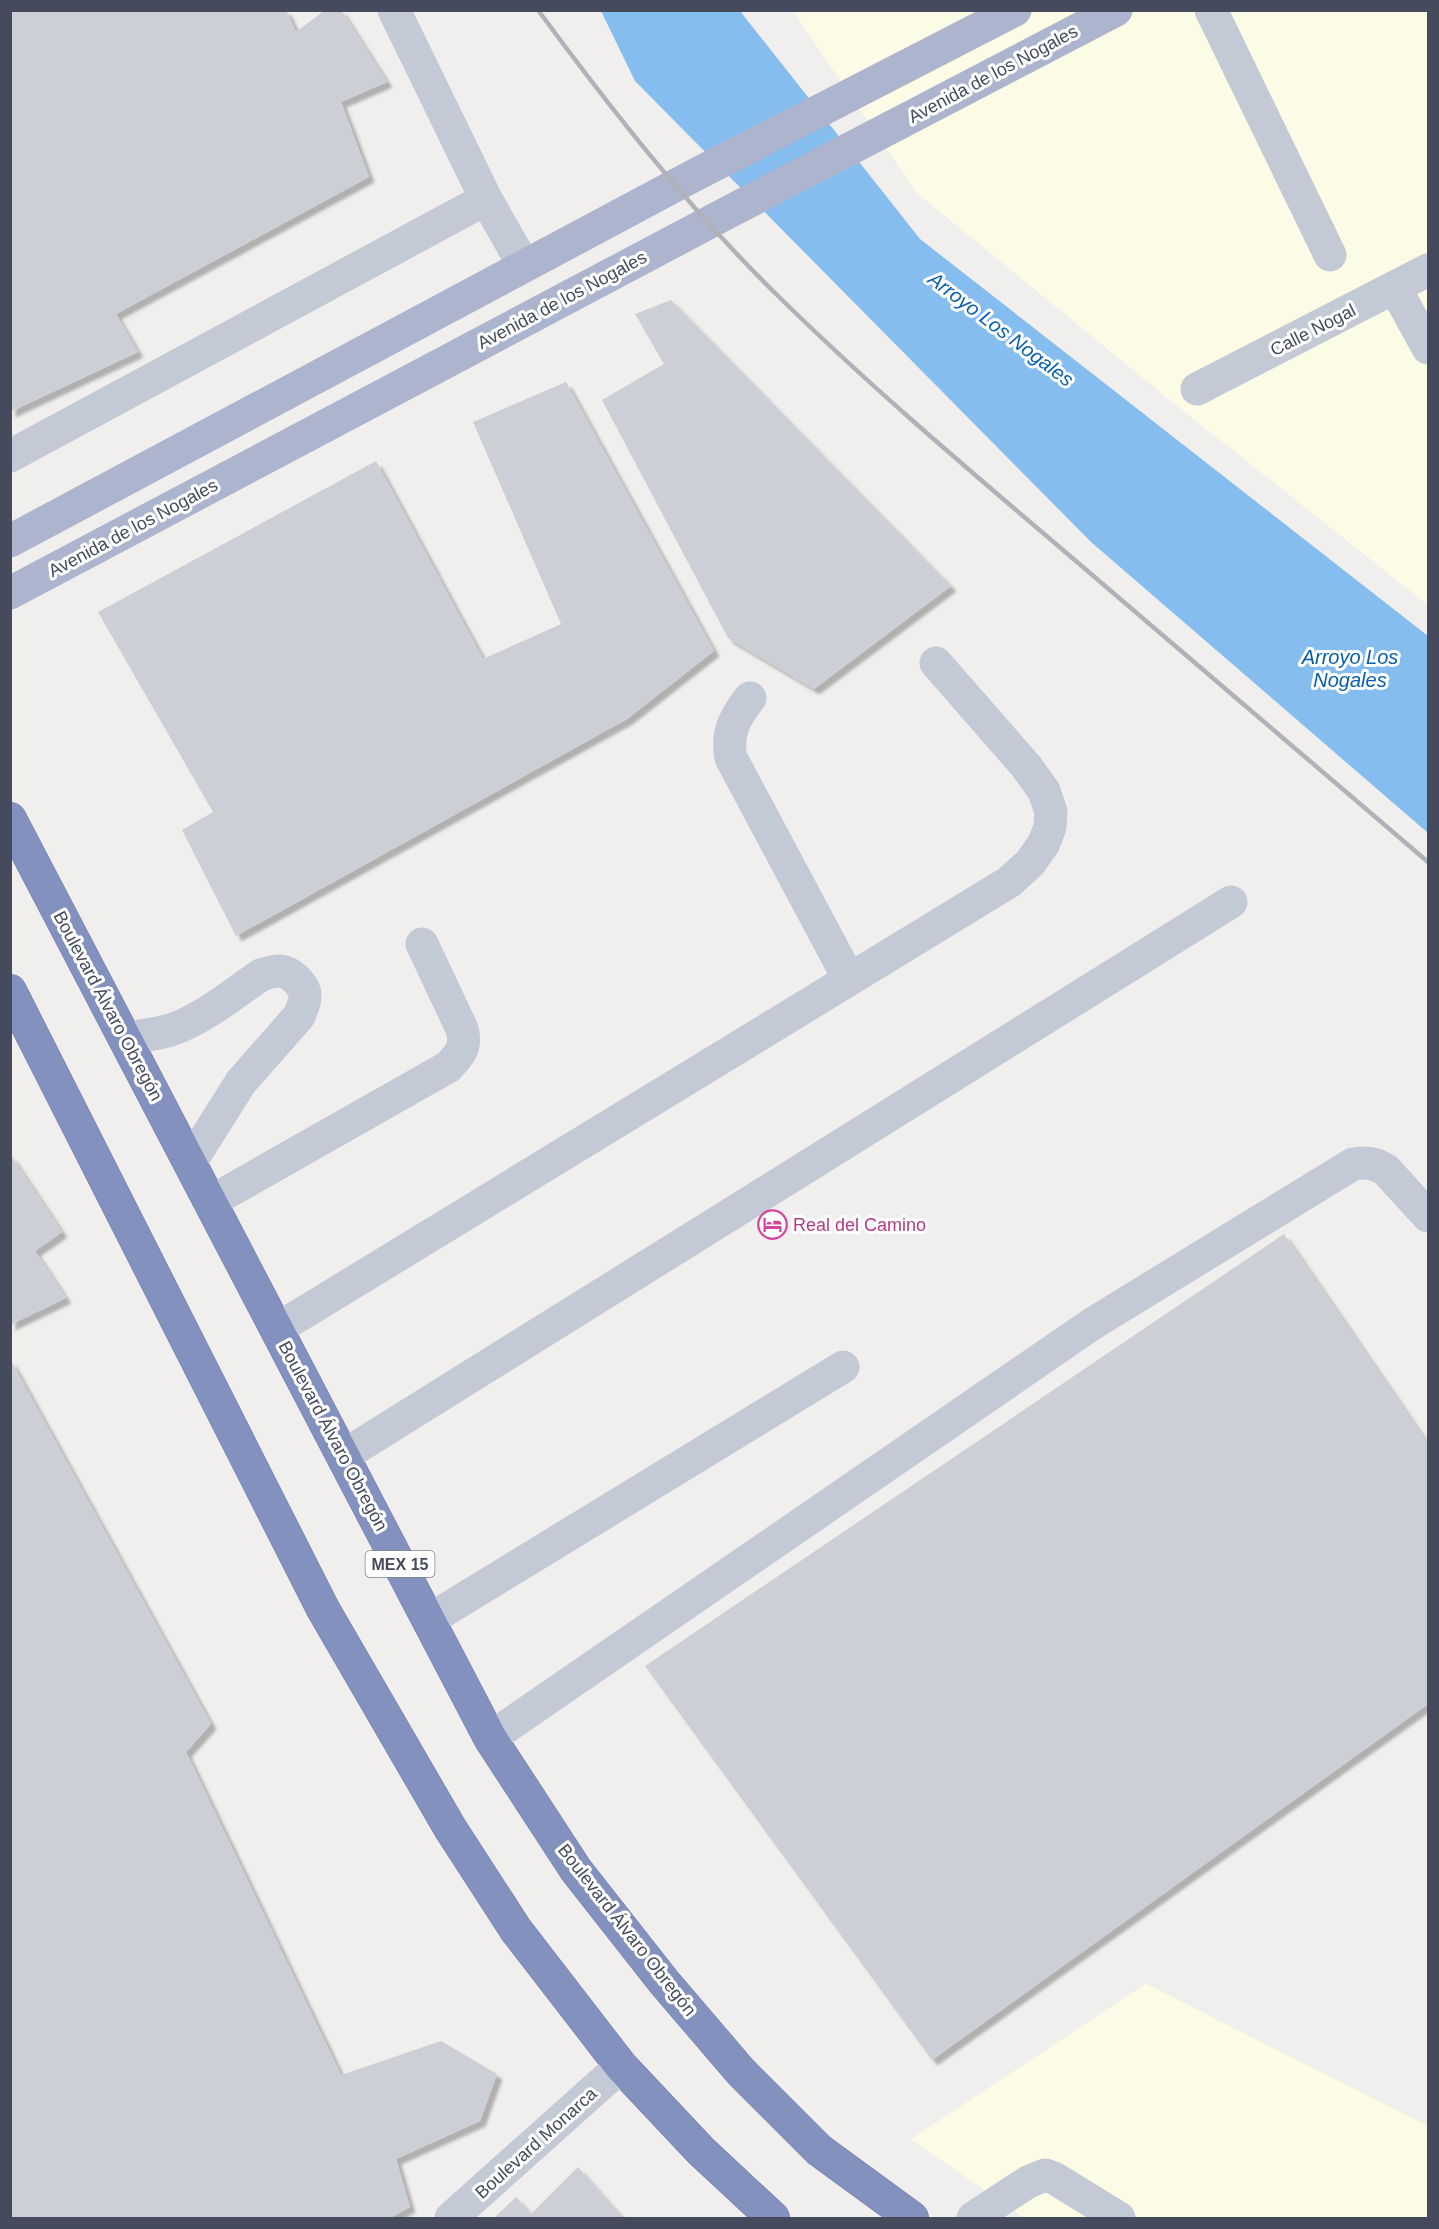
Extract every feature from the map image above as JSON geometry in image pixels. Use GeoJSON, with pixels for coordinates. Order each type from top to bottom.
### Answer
{"type":"FeatureCollection","features":[{"type":"Feature","properties":{"kind":"highway","name":"Boulevard Álvaro Obregón"},"geometry":{"type":"LineString","coordinates":[[10,819],[490,1738],[576,1870],[664,1982],[741,2072],[819,2150],[912,2218]]}},
{"type":"Feature","properties":{"kind":"highway"},"geometry":{"type":"LineString","coordinates":[[10,991],[323,1609],[450,1828],[516,1930],[621,2066],[701,2151],[773,2218]]}},
{"type":"Feature","properties":{"kind":"main road"},"geometry":{"type":"LineString","coordinates":[[10,541],[693,176],[1015,10]]}},
{"type":"Feature","properties":{"kind":"main road","name":"Avenida de los Nogales"},"geometry":{"type":"LineString","coordinates":[[10,593],[725,214],[1116,10]]}},
{"type":"Feature","properties":{"kind":"street"},"geometry":{"type":"LineString","coordinates":[[394,10],[486,199],[524,266]]}},
{"type":"Feature","properties":{"kind":"street"},"geometry":{"type":"LineString","coordinates":[[1211,10],[1330,255]]}},
{"type":"Feature","properties":{"kind":"street"},"geometry":{"type":"LineString","coordinates":[[10,456],[486,199]]}},
{"type":"Feature","properties":{"kind":"street","name":"Calle Nogal"},"geometry":{"type":"LineString","coordinates":[[1197,389],[1428,270]]}},
{"type":"Feature","properties":{"kind":"street"},"geometry":{"type":"LineString","coordinates":[[1395,288],[1428,348]]}},
{"type":"Feature","properties":{"kind":"street"},"geometry":{"type":"LineString","coordinates":[[277,1329],[1009,882],[1030,863],[1044,843],[1050,826],[1051,812],[1044,791],[1026,766],[936,663]]}},
{"type":"Feature","properties":{"kind":"street"},"geometry":{"type":"LineString","coordinates":[[750,698],[738,712],[731,729],[729,745],[731,758],[849,979]]}},
{"type":"Feature","properties":{"kind":"street"},"geometry":{"type":"LineString","coordinates":[[344,1456],[1231,902]]}},
{"type":"Feature","properties":{"kind":"street"},"geometry":{"type":"LineString","coordinates":[[210,1202],[448,1066],[460,1055],[464,1046],[462,1029],[422,944]]}},
{"type":"Feature","properties":{"kind":"street"},"geometry":{"type":"LineString","coordinates":[[125,1038],[160,1033],[177,1027],[199,1016],[261,975],[271,971],[283,971],[302,986],[306,994],[304,1005],[298,1016],[241,1082],[190,1163]]}},
{"type":"Feature","properties":{"kind":"street"},"geometry":{"type":"LineString","coordinates":[[490,1738],[1092,1324],[1353,1164],[1364,1162],[1386,1170],[1428,1216]]}},
{"type":"Feature","properties":{"kind":"street"},"geometry":{"type":"LineString","coordinates":[[429,1620],[843,1367]]}},
{"type":"Feature","properties":{"kind":"street","name":"Boulevard Monarca"},"geometry":{"type":"LineString","coordinates":[[451,2218],[621,2066]]}},
{"type":"Feature","properties":{"kind":"street"},"geometry":{"type":"LineString","coordinates":[[973,2218],[1028,2182],[1045,2175],[1054,2178],[1119,2218]]}},
{"type":"Feature","properties":{"kind":"shaded area"},"geometry":{"type":"Polygon","coordinates":[[[793,11],[1428,11],[1428,605],[1171,401],[917,193],[793,11]]]}},
{"type":"Feature","properties":{"kind":"shaded area"},"geometry":{"type":"Polygon","coordinates":[[[1146,1984],[1428,2126],[1428,2218],[1024,2218],[911,2139],[1146,1984]]]}},
{"type":"Feature","properties":{"kind":"water","name":"Arroyo Los Nogales"},"geometry":{"type":"Polygon","coordinates":[[[601,11],[740,11],[920,239],[1428,636],[1428,833],[1091,542],[635,81],[601,11]]]}},
{"type":"Feature","properties":{"kind":"building"},"geometry":{"type":"Polygon","coordinates":[[[10,10],[286,10],[296,32],[325,10],[341,10],[387,82],[341,102],[369,177],[116,314],[138,352],[10,412],[10,10]]]}},
{"type":"Feature","properties":{"kind":"building"},"geometry":{"type":"Polygon","coordinates":[[[671,300],[951,586],[814,689],[728,638],[602,400],[664,364],[635,314],[671,300]]]}},
{"type":"Feature","properties":{"kind":"building"},"geometry":{"type":"Polygon","coordinates":[[[566,382],[714,651],[627,719],[236,936],[182,830],[213,812],[98,612],[376,461],[483,659],[561,624],[473,422],[566,382]]]}},
{"type":"Feature","properties":{"kind":"building"},"geometry":{"type":"Polygon","coordinates":[[[10,1154],[62,1232],[35,1251],[66,1298],[10,1325],[10,1154]]]}},
{"type":"Feature","properties":{"kind":"building"},"geometry":{"type":"Polygon","coordinates":[[[1284,1234],[1428,1444],[1428,1704],[932,2060],[645,1666],[1284,1234]]]}},
{"type":"Feature","properties":{"kind":"building"},"geometry":{"type":"Polygon","coordinates":[[[10,1359],[211,1724],[186,1752],[341,2075],[441,2041],[497,2074],[480,2121],[396,2159],[410,2207],[390,2218],[10,2218],[10,1359]]]}},
{"type":"Feature","properties":{"kind":"building"},"geometry":{"type":"Polygon","coordinates":[[[578,2167],[623,2218],[494,2218],[516,2197],[531,2214],[578,2167]]]}},
{"type":"Feature","properties":{"kind":"railway"},"geometry":{"type":"LineString","coordinates":[[538,10],[621,120],[710,225],[809,326],[956,459],[1428,862]]}},
{"type":"Feature","properties":{"kind":"place","name":"Real del Camino"},"geometry":{"type":"Point","coordinates":[772,1225]}}]}
